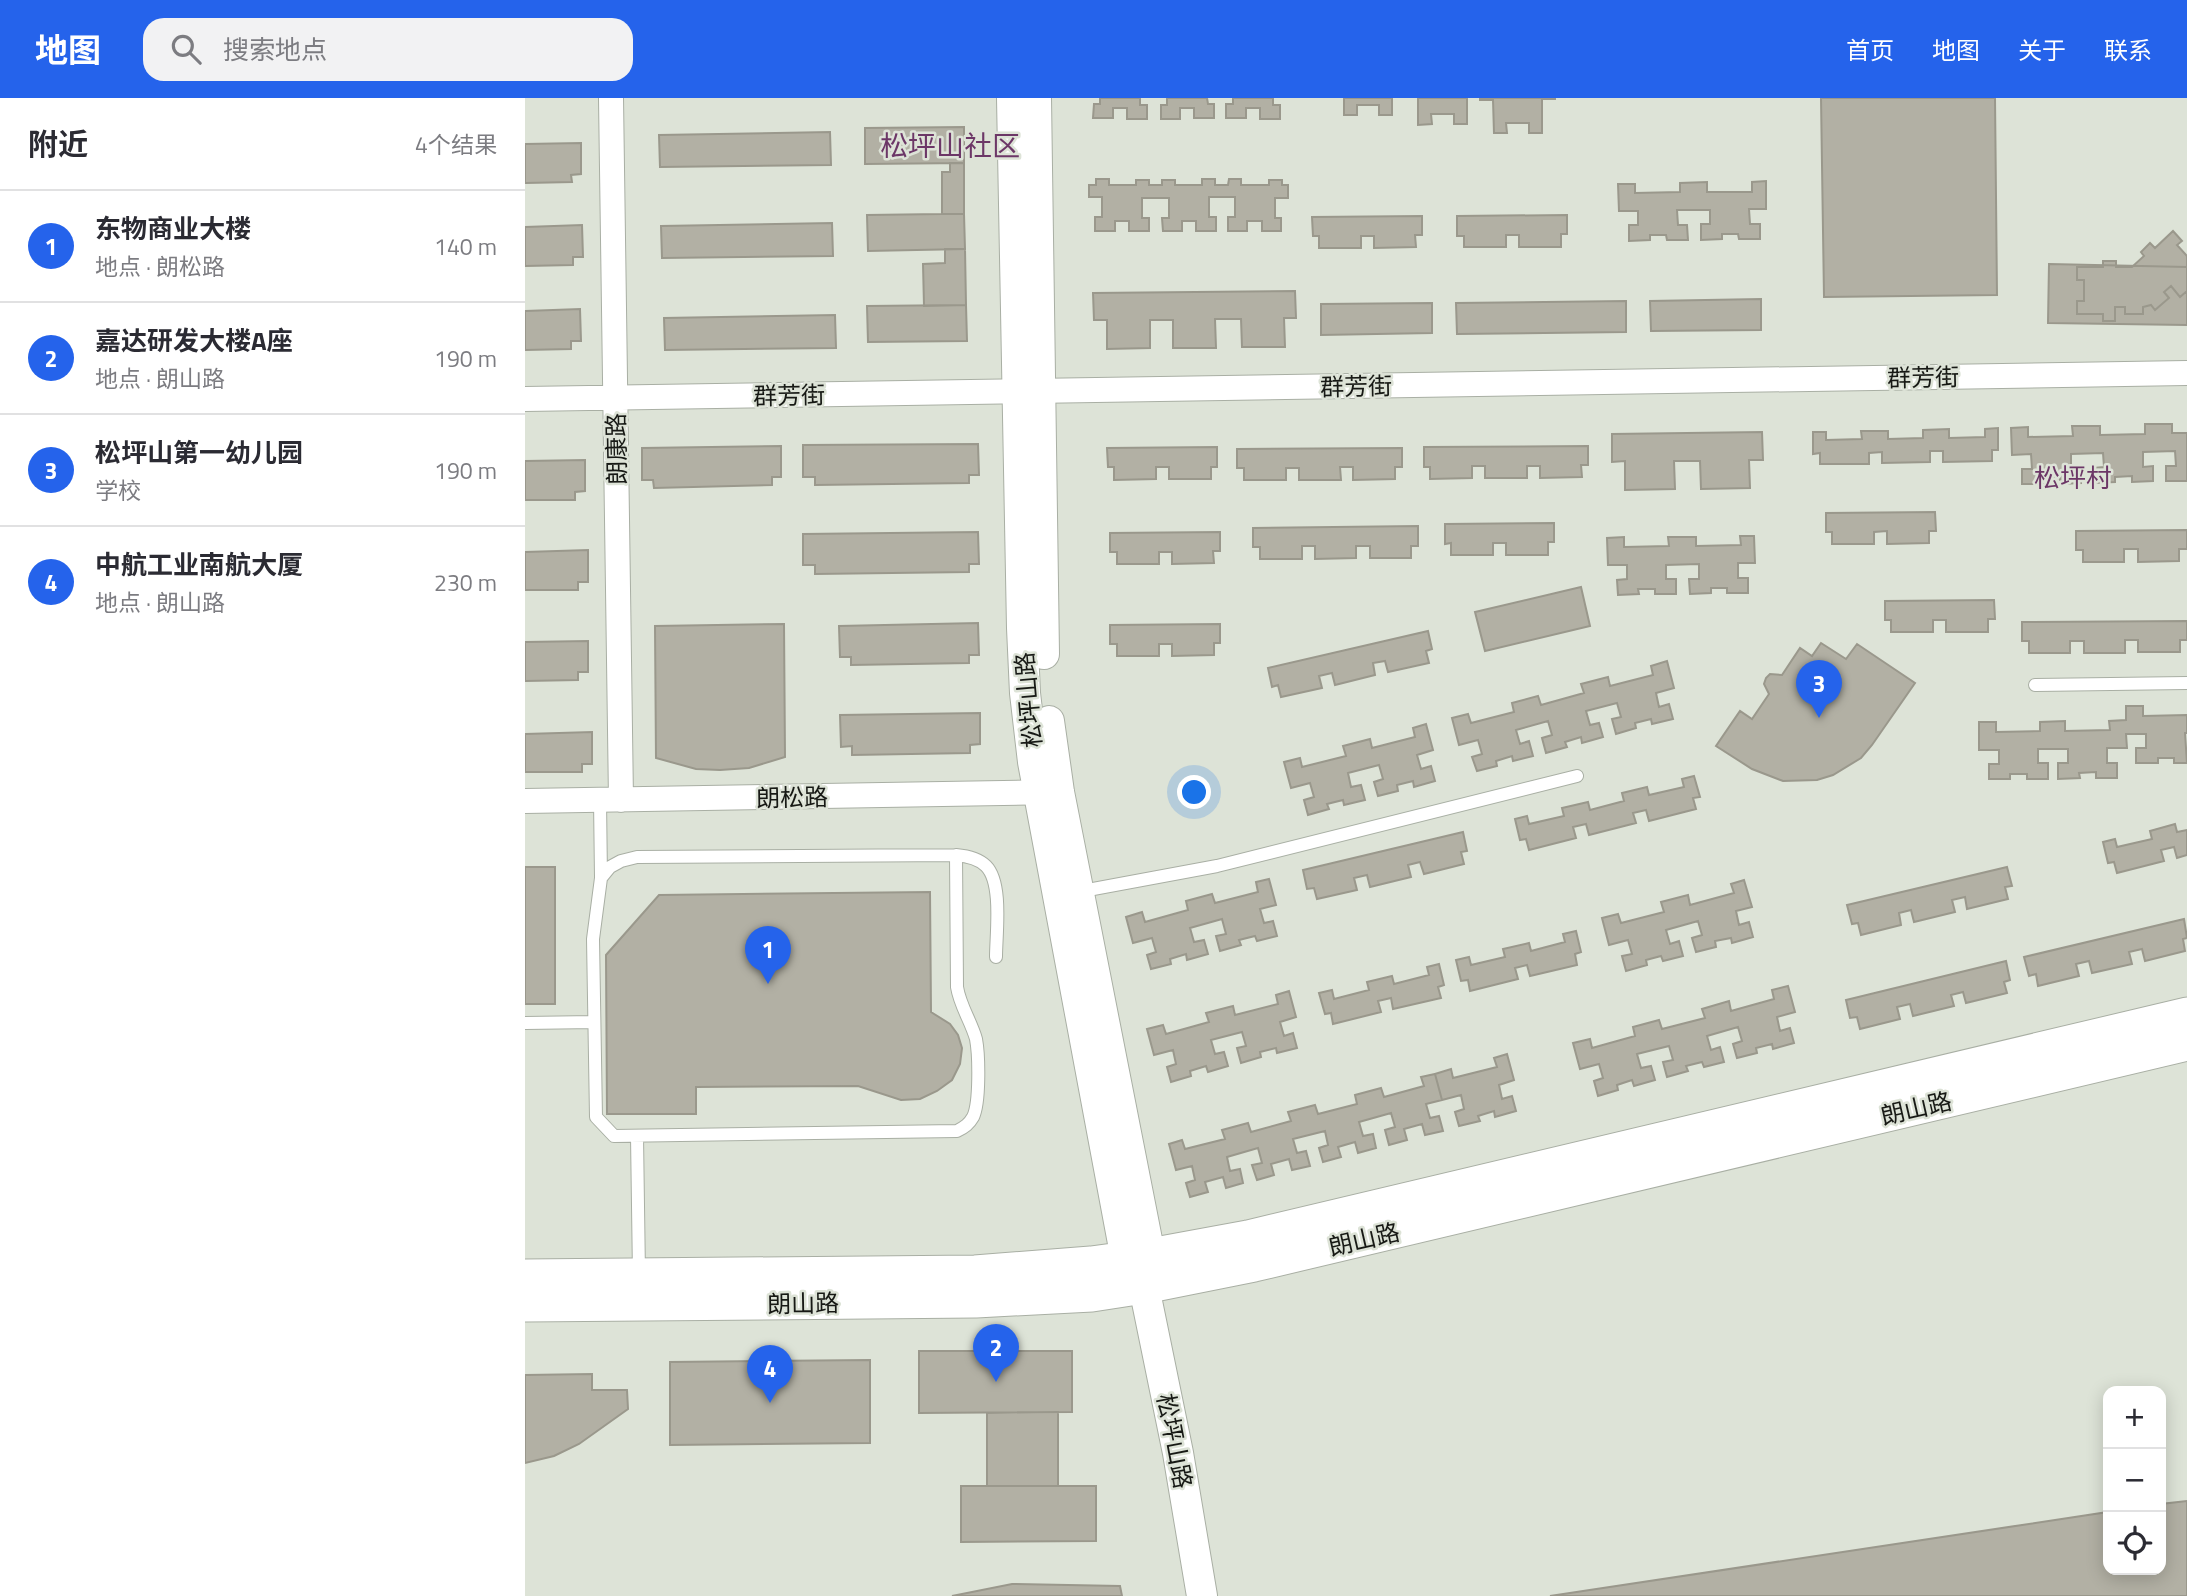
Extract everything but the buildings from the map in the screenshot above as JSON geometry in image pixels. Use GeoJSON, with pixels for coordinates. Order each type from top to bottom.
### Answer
{"type":"FeatureCollection","features":[{"type":"Feature","properties":{"kind":"main road","name":"朗山路"},"geometry":{"type":"LineString","coordinates":[[525,1306],[976,1301],[1092,1295],[1140,1267],[1248,1237],[2187,1014]]}},
{"type":"Feature","properties":{"kind":"main road","name":"朗山路"},"geometry":{"type":"LineString","coordinates":[[525,1276],[975,1272],[1254,1265],[2187,1044]]}},
{"type":"Feature","properties":{"kind":"street","name":"朗康路"},"geometry":{"type":"LineString","coordinates":[[610,800],[615,397],[611,98]]}},
{"type":"Feature","properties":{"kind":"street","name":"松坪山路"},"geometry":{"type":"LineString","coordinates":[[1012,98],[1043,632],[1048,792],[1178,1453],[1202,1596]]}},
{"type":"Feature","properties":{"kind":"street","name":"松坪山路"},"geometry":{"type":"LineString","coordinates":[[1028,391],[1036,98]]}},
{"type":"Feature","properties":{"kind":"street","name":"群芳街"},"geometry":{"type":"LineString","coordinates":[[525,399],[2187,373]]}},
{"type":"Feature","properties":{"kind":"street","name":"朗松路"},"geometry":{"type":"LineString","coordinates":[[525,801],[1048,792]]}},
{"type":"Feature","properties":{"kind":"lane"},"geometry":{"type":"LineString","coordinates":[[2035,685],[2187,683]]}},
{"type":"Feature","properties":{"kind":"lane"},"geometry":{"type":"LineString","coordinates":[[1067,894],[1217,866],[1577,776]]}},
{"type":"Feature","properties":{"kind":"lane"},"geometry":{"type":"LineString","coordinates":[[610,800],[593,939],[596,1117],[614,1136],[957,1131],[966,1126],[976,1110],[977,1041],[960,1003],[957,987],[956,855]]}},
{"type":"Feature","properties":{"kind":"lane"},"geometry":{"type":"LineString","coordinates":[[601,878],[610,867],[637,857],[971,857],[992,874],[996,889],[996,957]]}},
{"type":"Feature","properties":{"kind":"lane"},"geometry":{"type":"LineString","coordinates":[[525,1023],[594,1022]]}},
{"type":"Feature","properties":{"kind":"lane"},"geometry":{"type":"LineString","coordinates":[[637,1136],[639,1275]]}},
{"type":"Feature","properties":{"kind":"place","name":"松坪山第一幼儿园"},"geometry":{"type":"Point","coordinates":[1819,718]}},
{"type":"Feature","properties":{"kind":"place","name":"东物商业大楼"},"geometry":{"type":"Point","coordinates":[768,984]}},
{"type":"Feature","properties":{"kind":"place","name":"嘉达研发大楼A座"},"geometry":{"type":"Point","coordinates":[996,1382]}},
{"type":"Feature","properties":{"kind":"place","name":"中航工业南航大厦"},"geometry":{"type":"Point","coordinates":[770,1403]}},
{"type":"Feature","properties":{"kind":"district","name":"松坪山社区"},"geometry":{"type":"Point","coordinates":[950,145]}},
{"type":"Feature","properties":{"kind":"district","name":"松坪村"},"geometry":{"type":"Point","coordinates":[2073,477]}}]}
